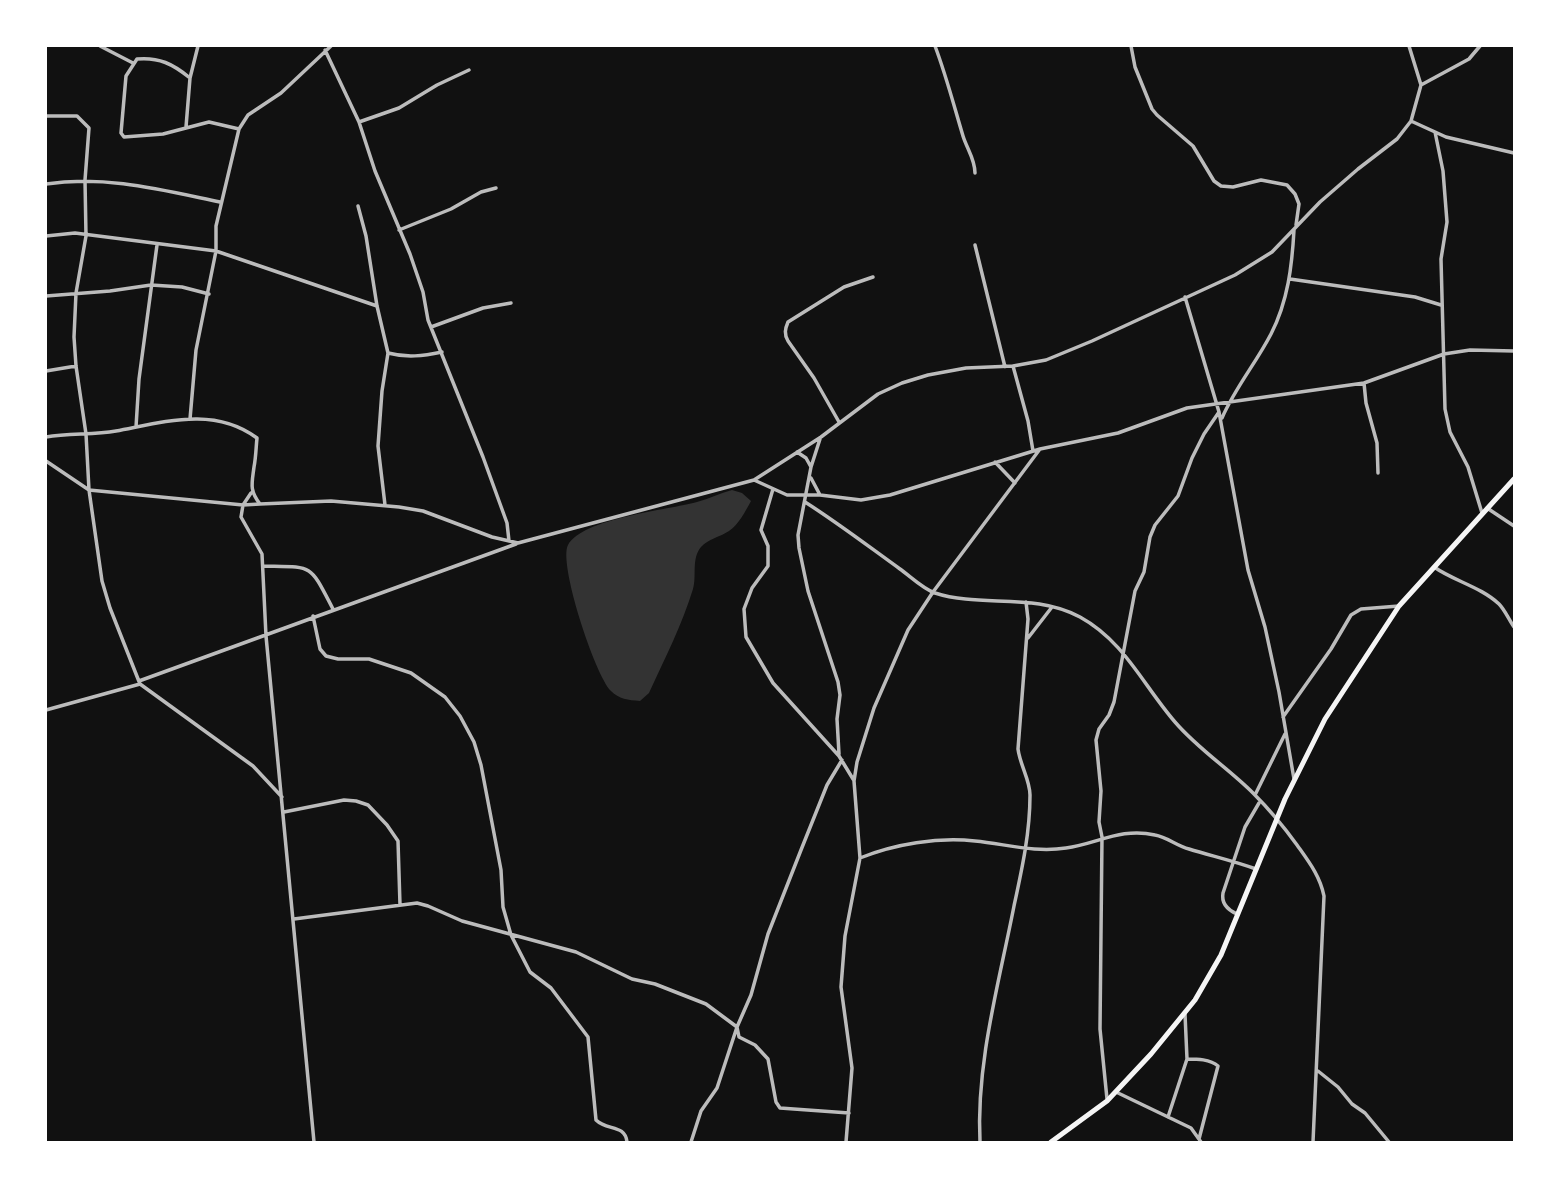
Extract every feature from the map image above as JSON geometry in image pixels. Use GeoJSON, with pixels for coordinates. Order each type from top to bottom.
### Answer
{"type":"FeatureCollection","features":[{"type":"Feature","properties":{"kind":"main road"},"geometry":{"type":"LineString","coordinates":[[1051,1143],[1063,1139],[1107,1101],[1152,1054],[1195,1000],[1221,955],[1277,819],[1325,719],[1399,606],[1514,479]]}},
{"type":"Feature","properties":{"kind":"street"},"geometry":{"type":"LineString","coordinates":[[100,46],[132,63]]}},
{"type":"Feature","properties":{"kind":"street"},"geometry":{"type":"LineString","coordinates":[[186,127],[190,78],[198,46]]}},
{"type":"Feature","properties":{"kind":"street"},"geometry":{"type":"LineString","coordinates":[[190,419],[196,349],[209,294],[220,202],[239,129],[248,115],[281,93],[331,46]]}},
{"type":"Feature","properties":{"kind":"street"},"geometry":{"type":"LineString","coordinates":[[935,46],[964,140],[972,155],[975,173]]}},
{"type":"Feature","properties":{"kind":"street"},"geometry":{"type":"LineString","coordinates":[[1131,46],[1135,67],[1153,109],[1193,146],[1214,181],[1221,186],[1233,187],[1261,180],[1287,185],[1299,204],[1290,279],[1282,310],[1271,335],[1230,400],[1221,421]]}},
{"type":"Feature","properties":{"kind":"street"},"geometry":{"type":"LineString","coordinates":[[46,710],[140,682],[313,616],[518,543],[754,480],[821,437],[878,394],[902,383],[965,368],[1005,367],[1046,360],[1235,275],[1272,253],[1295,226],[1358,169],[1397,139],[1411,121],[1421,85],[1409,46]]}},
{"type":"Feature","properties":{"kind":"street"},"geometry":{"type":"LineString","coordinates":[[1421,85],[1469,59],[1480,46]]}},
{"type":"Feature","properties":{"kind":"street"},"geometry":{"type":"LineString","coordinates":[[325,50],[359,122],[410,254],[431,327],[507,523],[509,541]]}},
{"type":"Feature","properties":{"kind":"street"},"geometry":{"type":"LineString","coordinates":[[190,78],[173,64],[159,60],[137,59],[132,63],[126,76],[122,101],[121,133],[124,137],[163,134],[209,122],[239,129]]}},
{"type":"Feature","properties":{"kind":"street"},"geometry":{"type":"LineString","coordinates":[[359,122],[399,108],[469,70]]}},
{"type":"Feature","properties":{"kind":"street"},"geometry":{"type":"LineString","coordinates":[[46,116],[77,116],[89,128],[85,180],[86,236],[76,293],[76,366],[86,434],[89,490],[102,581],[110,608],[140,682],[253,766],[282,797]]}},
{"type":"Feature","properties":{"kind":"street"},"geometry":{"type":"LineString","coordinates":[[1411,121],[1446,137],[1514,153]]}},
{"type":"Feature","properties":{"kind":"street"},"geometry":{"type":"LineString","coordinates":[[1436,132],[1443,171],[1447,222],[1441,259],[1445,409],[1450,432],[1468,467],[1485,511],[1514,526]]}},
{"type":"Feature","properties":{"kind":"street"},"geometry":{"type":"LineString","coordinates":[[46,184],[85,180],[122,183],[220,202]]}},
{"type":"Feature","properties":{"kind":"street"},"geometry":{"type":"LineString","coordinates":[[399,230],[451,209],[481,192],[496,188]]}},
{"type":"Feature","properties":{"kind":"street"},"geometry":{"type":"LineString","coordinates":[[358,206],[388,353],[378,446],[385,505]]}},
{"type":"Feature","properties":{"kind":"street"},"geometry":{"type":"LineString","coordinates":[[46,236],[75,233],[216,251],[377,306]]}},
{"type":"Feature","properties":{"kind":"street"},"geometry":{"type":"LineString","coordinates":[[136,427],[139,379],[157,244]]}},
{"type":"Feature","properties":{"kind":"street"},"geometry":{"type":"LineString","coordinates":[[975,245],[1005,367]]}},
{"type":"Feature","properties":{"kind":"street"},"geometry":{"type":"LineString","coordinates":[[839,422],[814,377],[788,341],[785,328],[788,322],[844,287],[873,278]]}},
{"type":"Feature","properties":{"kind":"street"},"geometry":{"type":"LineString","coordinates":[[1290,279],[1415,297],[1441,305]]}},
{"type":"Feature","properties":{"kind":"street"},"geometry":{"type":"LineString","coordinates":[[46,296],[151,285],[182,287],[209,294]]}},
{"type":"Feature","properties":{"kind":"street"},"geometry":{"type":"LineString","coordinates":[[1185,297],[1217,402],[1248,570],[1265,627],[1294,781]]}},
{"type":"Feature","properties":{"kind":"street"},"geometry":{"type":"LineString","coordinates":[[431,327],[483,308],[511,303]]}},
{"type":"Feature","properties":{"kind":"street"},"geometry":{"type":"LineString","coordinates":[[754,480],[787,495],[806,494],[861,500],[890,495],[1032,451],[1118,433],[1187,408],[1364,383],[1444,354],[1470,349],[1514,351]]}},
{"type":"Feature","properties":{"kind":"street"},"geometry":{"type":"LineString","coordinates":[[388,353],[422,356],[442,352]]}},
{"type":"Feature","properties":{"kind":"street"},"geometry":{"type":"LineString","coordinates":[[46,371],[76,366]]}},
{"type":"Feature","properties":{"kind":"street"},"geometry":{"type":"LineString","coordinates":[[1013,366],[1028,421],[1032,451]]}},
{"type":"Feature","properties":{"kind":"street"},"geometry":{"type":"LineString","coordinates":[[1364,383],[1366,403],[1377,443],[1378,473]]}},
{"type":"Feature","properties":{"kind":"street"},"geometry":{"type":"LineString","coordinates":[[1107,1101],[1100,1029],[1102,837],[1099,822],[1100,766],[1096,740],[1114,702],[1130,609],[1144,572],[1150,537],[1155,525],[1178,496],[1192,458],[1219,412]]}},
{"type":"Feature","properties":{"kind":"street"},"geometry":{"type":"LineString","coordinates":[[46,437],[207,419],[242,427],[257,438],[251,493],[243,505],[241,517],[262,554],[266,636],[314,1143]]}},
{"type":"Feature","properties":{"kind":"street"},"geometry":{"type":"LineString","coordinates":[[691,1143],[701,1111],[717,1088],[737,1027],[751,995],[768,934],[840,758],[838,682],[808,591],[798,535],[811,467],[821,437]]}},
{"type":"Feature","properties":{"kind":"street"},"geometry":{"type":"LineString","coordinates":[[846,1143],[852,1068],[841,987],[845,936],[860,858],[854,780],[857,762],[879,695],[908,630],[933,592],[1040,449]]}},
{"type":"Feature","properties":{"kind":"street"},"geometry":{"type":"LineString","coordinates":[[797,452],[806,458],[811,467]]}},
{"type":"Feature","properties":{"kind":"street"},"geometry":{"type":"LineString","coordinates":[[46,461],[89,490],[243,505],[331,501],[385,505],[423,511],[492,537],[518,543]]}},
{"type":"Feature","properties":{"kind":"street"},"geometry":{"type":"LineString","coordinates":[[995,462],[1015,483]]}},
{"type":"Feature","properties":{"kind":"street"},"geometry":{"type":"LineString","coordinates":[[810,476],[820,495]]}},
{"type":"Feature","properties":{"kind":"street"},"geometry":{"type":"LineString","coordinates":[[772,489],[761,530],[768,546],[768,566],[752,588],[744,609],[746,637],[773,683],[840,758],[854,780]]}},
{"type":"Feature","properties":{"kind":"street"},"geometry":{"type":"LineString","coordinates":[[251,493],[260,504]]}},
{"type":"Feature","properties":{"kind":"street"},"geometry":{"type":"LineString","coordinates":[[805,502],[842,525],[933,592],[969,599],[1026,602],[1052,607],[1078,616],[1098,628],[1124,653],[1175,723],[1255,795],[1277,819],[1315,869],[1322,882],[1324,896],[1313,1143]]}},
{"type":"Feature","properties":{"kind":"street"},"geometry":{"type":"LineString","coordinates":[[263,566],[302,567],[311,571],[333,609]]}},
{"type":"Feature","properties":{"kind":"street"},"geometry":{"type":"LineString","coordinates":[[1434,567],[1501,605],[1514,627]]}},
{"type":"Feature","properties":{"kind":"street"},"geometry":{"type":"LineString","coordinates":[[980,1143],[978,1115],[992,1016],[1026,849],[1030,792],[1018,749],[1027,640],[1026,602]]}},
{"type":"Feature","properties":{"kind":"street"},"geometry":{"type":"LineString","coordinates":[[1283,717],[1331,649],[1351,615],[1361,609],[1399,606]]}},
{"type":"Feature","properties":{"kind":"street"},"geometry":{"type":"LineString","coordinates":[[1027,640],[1052,607]]}},
{"type":"Feature","properties":{"kind":"street"},"geometry":{"type":"LineString","coordinates":[[313,616],[320,649],[326,656],[338,659],[369,659],[411,673],[445,696],[460,716],[474,741],[481,765],[501,870],[503,907],[511,935],[530,972],[551,988],[582,1028],[591,1051],[596,1120],[600,1124],[622,1130],[626,1134],[627,1143]]}},
{"type":"Feature","properties":{"kind":"street"},"geometry":{"type":"LineString","coordinates":[[1255,795],[1286,733]]}},
{"type":"Feature","properties":{"kind":"street"},"geometry":{"type":"LineString","coordinates":[[283,812],[344,800],[368,805],[398,841],[400,905]]}},
{"type":"Feature","properties":{"kind":"street"},"geometry":{"type":"LineString","coordinates":[[1239,915],[1229,910],[1222,899],[1249,817],[1260,803]]}},
{"type":"Feature","properties":{"kind":"street"},"geometry":{"type":"LineString","coordinates":[[860,858],[910,844],[941,841],[973,841],[1026,849],[1068,848],[1102,837],[1139,833],[1155,835],[1186,848],[1257,870]]}},
{"type":"Feature","properties":{"kind":"street"},"geometry":{"type":"LineString","coordinates":[[294,919],[416,903],[462,921],[576,952],[632,978],[706,1004],[737,1027],[739,1037],[755,1045],[768,1059],[776,1102],[780,1108],[849,1112]]}},
{"type":"Feature","properties":{"kind":"street"},"geometry":{"type":"LineString","coordinates":[[1168,1117],[1187,1059],[1185,1012]]}},
{"type":"Feature","properties":{"kind":"street"},"geometry":{"type":"LineString","coordinates":[[1187,1059],[1204,1060],[1218,1066],[1200,1141]]}},
{"type":"Feature","properties":{"kind":"street"},"geometry":{"type":"LineString","coordinates":[[1318,1071],[1365,1113],[1389,1143]]}},
{"type":"Feature","properties":{"kind":"street"},"geometry":{"type":"LineString","coordinates":[[1116,1092],[1191,1128],[1200,1141]]}},
{"type":"Feature","properties":{"kind":"shaded area"},"geometry":{"type":"Polygon","coordinates":[[[732,490],[742,493],[751,501],[733,528],[707,542],[698,552],[689,602],[649,693],[640,701],[617,696],[604,681],[580,619],[568,573],[568,545],[590,528],[627,516],[697,502],[732,490]]]}}]}
